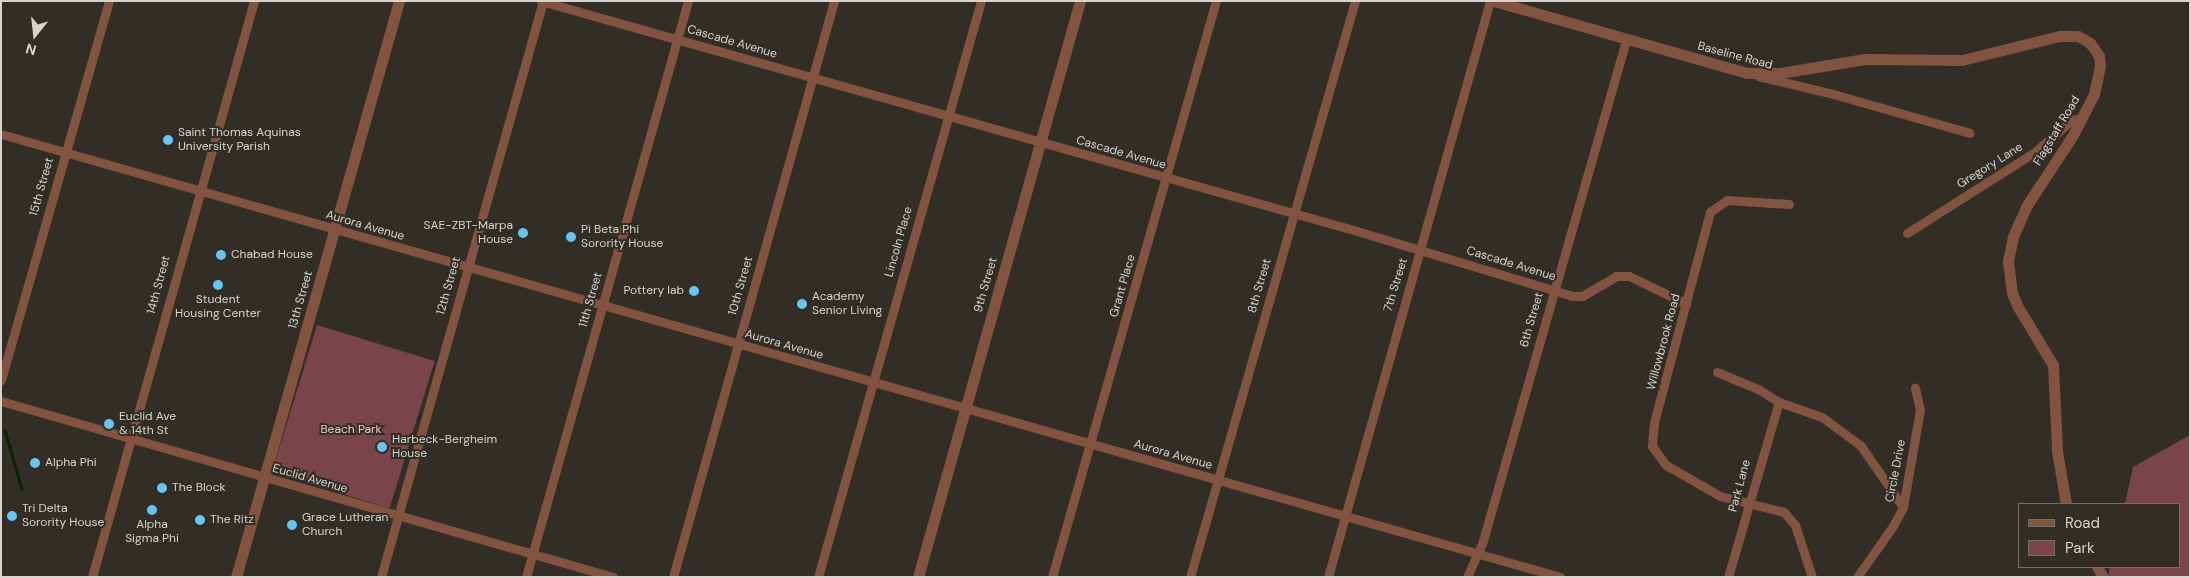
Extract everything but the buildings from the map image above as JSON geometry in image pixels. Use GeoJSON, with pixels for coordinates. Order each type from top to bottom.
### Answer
{"type":"FeatureCollection","features":[{"type":"Feature","properties":{"kind":"street","name":"15th Street"},"geometry":{"type":"LineString","coordinates":[[1,380],[109,1]]}},
{"type":"Feature","properties":{"kind":"street","name":"14th Street"},"geometry":{"type":"LineString","coordinates":[[92,577],[198,190],[254,1]]}},
{"type":"Feature","properties":{"kind":"street","name":"13th Street"},"geometry":{"type":"LineString","coordinates":[[236,577],[399,1]]}},
{"type":"Feature","properties":{"kind":"street","name":"Cascade Avenue"},"geometry":{"type":"LineString","coordinates":[[542,1],[1166,179],[1420,249],[1553,289],[1582,296],[1616,276],[1628,276],[1687,304]]}},
{"type":"Feature","properties":{"kind":"street","name":"12th Street"},"geometry":{"type":"LineString","coordinates":[[381,577],[542,1]]}},
{"type":"Feature","properties":{"kind":"street","name":"11th Street"},"geometry":{"type":"LineString","coordinates":[[526,577],[688,1]]}},
{"type":"Feature","properties":{"kind":"street","name":"10th Street"},"geometry":{"type":"LineString","coordinates":[[673,577],[834,1]]}},
{"type":"Feature","properties":{"kind":"street","name":"Lincoln Place"},"geometry":{"type":"LineString","coordinates":[[818,577],[981,1]]}},
{"type":"Feature","properties":{"kind":"street","name":"9th Street"},"geometry":{"type":"LineString","coordinates":[[918,577],[1080,1]]}},
{"type":"Feature","properties":{"kind":"street","name":"Grant Place"},"geometry":{"type":"LineString","coordinates":[[1052,577],[1216,1]]}},
{"type":"Feature","properties":{"kind":"street","name":"8th Street"},"geometry":{"type":"LineString","coordinates":[[1190,577],[1355,1]]}},
{"type":"Feature","properties":{"kind":"street","name":"Baseline Road"},"geometry":{"type":"LineString","coordinates":[[1492,1],[1626,40],[1833,94],[1970,133]]}},
{"type":"Feature","properties":{"kind":"street","name":"7th Street"},"geometry":{"type":"LineString","coordinates":[[1328,577],[1492,1]]}},
{"type":"Feature","properties":{"kind":"street","name":"Flagstaff Road"},"geometry":{"type":"LineString","coordinates":[[1747,73],[1780,73],[1866,59],[1962,60],[2031,41],[2069,35],[2085,39],[2099,56],[2098,81],[2084,117],[2027,205],[2013,237],[2008,261],[2012,293],[2018,308],[2053,365],[2057,451],[2066,503]]}},
{"type":"Feature","properties":{"kind":"street","name":"6th Street"},"geometry":{"type":"LineString","coordinates":[[1467,577],[1476,553],[1482,544],[1553,289],[1626,40]]}},
{"type":"Feature","properties":{"kind":"street","name":"Gregory Lane"},"geometry":{"type":"LineString","coordinates":[[1907,233],[2036,151],[2072,120],[2084,117]]}},
{"type":"Feature","properties":{"kind":"street","name":"Aurora Avenue"},"geometry":{"type":"LineString","coordinates":[[1,134],[872,384],[1560,577]]}},
{"type":"Feature","properties":{"kind":"street","name":"Willowbrook Road"},"geometry":{"type":"LineString","coordinates":[[1748,504],[1720,496],[1666,466],[1654,452],[1654,423],[1714,206],[1728,200],[1789,204]]}},
{"type":"Feature","properties":{"kind":"street"},"geometry":{"type":"LineString","coordinates":[[1717,372],[1758,389],[1779,402],[1822,418],[1862,446],[1903,507]]}},
{"type":"Feature","properties":{"kind":"street","name":"Circle Drive"},"geometry":{"type":"LineString","coordinates":[[1857,577],[1898,519],[1903,507],[1920,410],[1915,388]]}},
{"type":"Feature","properties":{"kind":"street","name":"Euclid Avenue"},"geometry":{"type":"LineString","coordinates":[[1,401],[129,440],[613,577]]}},
{"type":"Feature","properties":{"kind":"street","name":"Park Lane"},"geometry":{"type":"LineString","coordinates":[[1728,577],[1779,402]]}},
{"type":"Feature","properties":{"kind":"street"},"geometry":{"type":"LineString","coordinates":[[1748,504],[1774,508],[1790,518],[1812,577]]}},
{"type":"Feature","properties":{"kind":"green space","name":"Beach Park"},"geometry":{"type":"Polygon","coordinates":[[[317,325],[435,361],[390,508],[272,472],[317,325]]]}},
{"type":"Feature","properties":{"kind":"green space"},"geometry":{"type":"Polygon","coordinates":[[[2190,435],[2190,577],[2108,577],[2110,568],[2181,568],[2181,503],[2125,503],[2133,467],[2190,435]]]}},
{"type":"Feature","properties":{"kind":"waterway"},"geometry":{"type":"LineString","coordinates":[[5,430],[22,489]]}},
{"type":"Feature","properties":{"kind":"place","name":"Saint Thomas Aquinas University Parish"},"geometry":{"type":"Point","coordinates":[168,140]}},
{"type":"Feature","properties":{"kind":"place","name":"SAE-ZBT-Marpa House"},"geometry":{"type":"Point","coordinates":[523,233]}},
{"type":"Feature","properties":{"kind":"place","name":"Pi Beta Phi Sorority House"},"geometry":{"type":"Point","coordinates":[571,237]}},
{"type":"Feature","properties":{"kind":"place","name":"Chabad House"},"geometry":{"type":"Point","coordinates":[221,255]}},
{"type":"Feature","properties":{"kind":"place","name":"Student Housing Center"},"geometry":{"type":"Point","coordinates":[218,285]}},
{"type":"Feature","properties":{"kind":"place","name":"Pottery lab"},"geometry":{"type":"Point","coordinates":[694,291]}},
{"type":"Feature","properties":{"kind":"place","name":"Academy Senior Living"},"geometry":{"type":"Point","coordinates":[802,304]}},
{"type":"Feature","properties":{"kind":"place","name":"Euclid Ave & 14th St"},"geometry":{"type":"Point","coordinates":[109,424]}},
{"type":"Feature","properties":{"kind":"place","name":"Harbeck-Bergheim House"},"geometry":{"type":"Point","coordinates":[382,447]}},
{"type":"Feature","properties":{"kind":"place","name":"Alpha Phi"},"geometry":{"type":"Point","coordinates":[35,463]}},
{"type":"Feature","properties":{"kind":"place","name":"The Block"},"geometry":{"type":"Point","coordinates":[162,488]}},
{"type":"Feature","properties":{"kind":"place","name":"Alpha Sigma Phi"},"geometry":{"type":"Point","coordinates":[152,510]}},
{"type":"Feature","properties":{"kind":"place","name":"Tri Delta Sorority House"},"geometry":{"type":"Point","coordinates":[12,516]}},
{"type":"Feature","properties":{"kind":"place","name":"The Ritz"},"geometry":{"type":"Point","coordinates":[200,520]}},
{"type":"Feature","properties":{"kind":"place","name":"Grace Lutheran Church"},"geometry":{"type":"Point","coordinates":[292,525]}}]}
